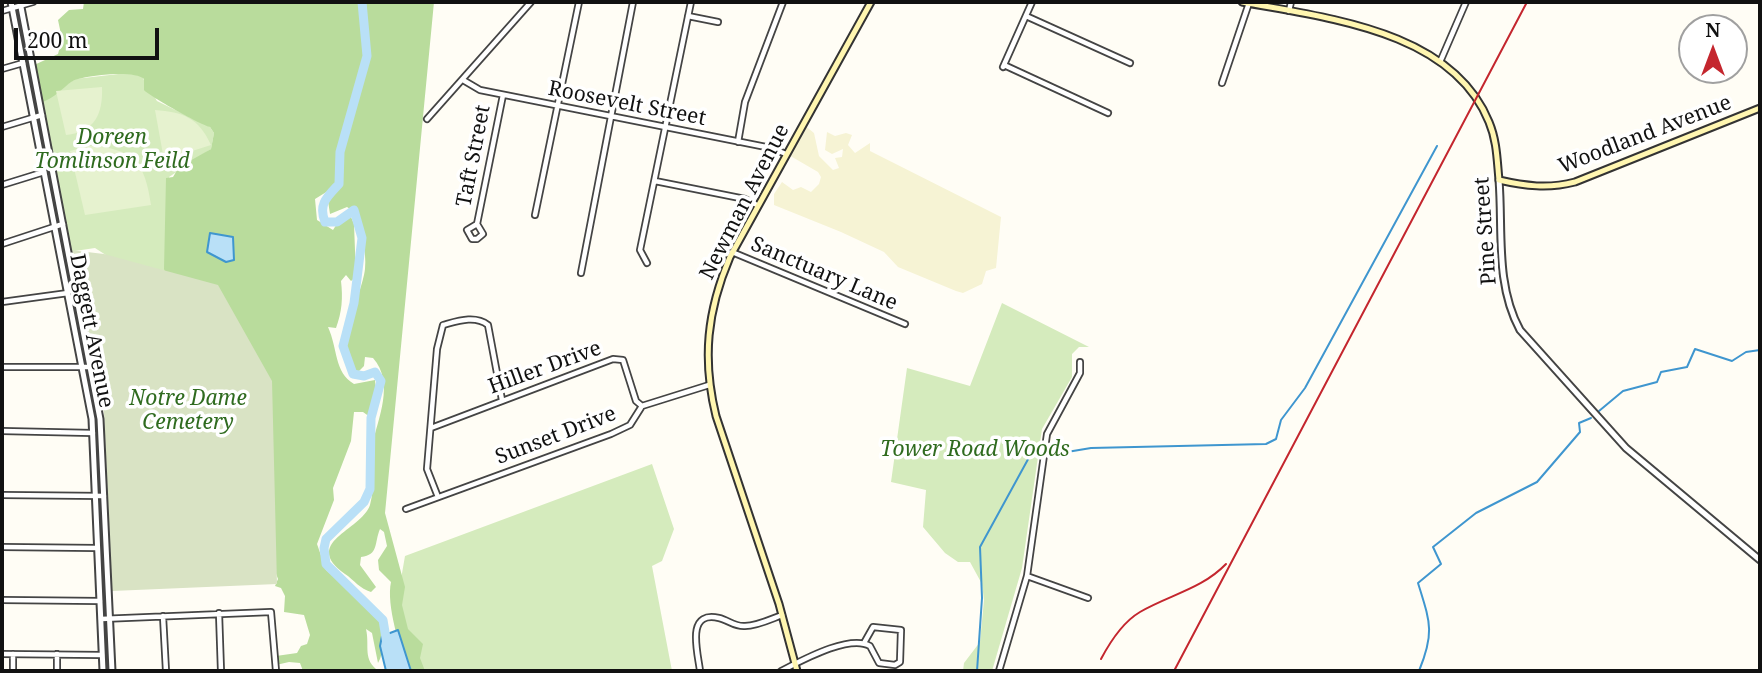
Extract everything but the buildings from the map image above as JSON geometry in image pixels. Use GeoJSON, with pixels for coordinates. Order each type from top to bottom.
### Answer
{"type":"FeatureCollection","features":[{"type":"Feature","properties":{"kind":"main road","name":"Newman Avenue"},"geometry":{"type":"LineString","coordinates":[[797,671],[782,615],[716,416],[709,385],[707,338],[711,309],[732,252],[871,2]]}},
{"type":"Feature","properties":{"kind":"main road","name":"Pine Street"},"geometry":{"type":"LineString","coordinates":[[1245,2],[1374,31],[1440,62],[1466,86],[1484,111],[1495,142],[1499,180]]}},
{"type":"Feature","properties":{"kind":"main road","name":"Woodland Avenue"},"geometry":{"type":"LineString","coordinates":[[1499,180],[1537,187],[1574,182],[1760,108]]}},
{"type":"Feature","properties":{"kind":"street"},"geometry":{"type":"LineString","coordinates":[[2,11],[12,5],[33,2]]}},
{"type":"Feature","properties":{"kind":"street"},"geometry":{"type":"LineString","coordinates":[[427,119],[531,2]]}},
{"type":"Feature","properties":{"kind":"street"},"geometry":{"type":"LineString","coordinates":[[535,215],[579,2]]}},
{"type":"Feature","properties":{"kind":"street"},"geometry":{"type":"LineString","coordinates":[[581,273],[633,2]]}},
{"type":"Feature","properties":{"kind":"street"},"geometry":{"type":"LineString","coordinates":[[647,263],[640,250],[691,2]]}},
{"type":"Feature","properties":{"kind":"street"},"geometry":{"type":"LineString","coordinates":[[738,142],[745,102],[783,2]]}},
{"type":"Feature","properties":{"kind":"street"},"geometry":{"type":"LineString","coordinates":[[1032,2],[1003,67],[1108,113]]}},
{"type":"Feature","properties":{"kind":"street"},"geometry":{"type":"LineString","coordinates":[[1222,83],[1245,2]]}},
{"type":"Feature","properties":{"kind":"street"},"geometry":{"type":"LineString","coordinates":[[1289,11],[1290,2]]}},
{"type":"Feature","properties":{"kind":"street"},"geometry":{"type":"LineString","coordinates":[[1440,62],[1466,2]]}},
{"type":"Feature","properties":{"kind":"street","name":"Daggett Avenue"},"geometry":{"type":"LineString","coordinates":[[20,4],[101,424],[112,671]]}},
{"type":"Feature","properties":{"kind":"street","name":"Daggett Avenue"},"geometry":{"type":"LineString","coordinates":[[12,5],[93,433],[103,671]]}},
{"type":"Feature","properties":{"kind":"street"},"geometry":{"type":"LineString","coordinates":[[688,16],[718,22]]}},
{"type":"Feature","properties":{"kind":"street"},"geometry":{"type":"LineString","coordinates":[[1026,16],[1130,63]]}},
{"type":"Feature","properties":{"kind":"street"},"geometry":{"type":"LineString","coordinates":[[2,69],[23,62]]}},
{"type":"Feature","properties":{"kind":"street","name":"Roosevelt Street"},"geometry":{"type":"LineString","coordinates":[[463,80],[474,88],[503,95],[786,154]]}},
{"type":"Feature","properties":{"kind":"street","name":"Taft Street"},"geometry":{"type":"LineString","coordinates":[[477,224],[503,95]]}},
{"type":"Feature","properties":{"kind":"street"},"geometry":{"type":"LineString","coordinates":[[2,127],[42,115]]}},
{"type":"Feature","properties":{"kind":"street"},"geometry":{"type":"LineString","coordinates":[[2,185],[44,172]]}},
{"type":"Feature","properties":{"kind":"street","name":"Pine Street"},"geometry":{"type":"LineString","coordinates":[[1499,180],[1503,280],[1511,314],[1520,330],[1626,448],[1760,560]]}},
{"type":"Feature","properties":{"kind":"street"},"geometry":{"type":"LineString","coordinates":[[655,181],[745,199],[757,205]]}},
{"type":"Feature","properties":{"kind":"street"},"geometry":{"type":"LineString","coordinates":[[2,244],[63,224]]}},
{"type":"Feature","properties":{"kind":"street","name":"Sanctuary Lane"},"geometry":{"type":"LineString","coordinates":[[732,252],[905,324]]}},
{"type":"Feature","properties":{"kind":"street"},"geometry":{"type":"LineString","coordinates":[[2,302],[68,293]]}},
{"type":"Feature","properties":{"kind":"street"},"geometry":{"type":"LineString","coordinates":[[438,498],[427,469],[439,332],[443,325],[471,319],[481,320],[488,325],[502,400]]}},
{"type":"Feature","properties":{"kind":"street","name":"Hiller Drive"},"geometry":{"type":"LineString","coordinates":[[430,429],[613,359],[623,360],[636,401],[642,407]]}},
{"type":"Feature","properties":{"kind":"street"},"geometry":{"type":"LineString","coordinates":[[999,671],[1027,576],[1047,434],[1080,373],[1080,362]]}},
{"type":"Feature","properties":{"kind":"street"},"geometry":{"type":"LineString","coordinates":[[2,367],[91,368]]}},
{"type":"Feature","properties":{"kind":"street","name":"Sunset Drive"},"geometry":{"type":"LineString","coordinates":[[405,509],[631,425],[642,407],[709,385]]}},
{"type":"Feature","properties":{"kind":"street"},"geometry":{"type":"LineString","coordinates":[[2,431],[93,433]]}},
{"type":"Feature","properties":{"kind":"street"},"geometry":{"type":"LineString","coordinates":[[2,495],[104,496]]}},
{"type":"Feature","properties":{"kind":"street"},"geometry":{"type":"LineString","coordinates":[[2,547],[97,548]]}},
{"type":"Feature","properties":{"kind":"street"},"geometry":{"type":"LineString","coordinates":[[1027,576],[1088,598]]}},
{"type":"Feature","properties":{"kind":"street"},"geometry":{"type":"LineString","coordinates":[[2,600],[100,601]]}},
{"type":"Feature","properties":{"kind":"street"},"geometry":{"type":"LineString","coordinates":[[101,619],[273,613],[276,671]]}},
{"type":"Feature","properties":{"kind":"street"},"geometry":{"type":"LineString","coordinates":[[219,614],[222,671]]}},
{"type":"Feature","properties":{"kind":"street"},"geometry":{"type":"LineString","coordinates":[[701,671],[695,631],[699,622],[706,618],[719,618],[743,627],[782,615]]}},
{"type":"Feature","properties":{"kind":"street"},"geometry":{"type":"LineString","coordinates":[[163,616],[166,671]]}},
{"type":"Feature","properties":{"kind":"street"},"geometry":{"type":"LineString","coordinates":[[781,671],[846,645],[864,643],[870,646],[879,663],[894,665],[900,662],[901,631],[873,627],[864,643]]}},
{"type":"Feature","properties":{"kind":"street"},"geometry":{"type":"LineString","coordinates":[[2,654],[103,655]]}},
{"type":"Feature","properties":{"kind":"street"},"geometry":{"type":"LineString","coordinates":[[13,654],[13,671]]}},
{"type":"Feature","properties":{"kind":"street"},"geometry":{"type":"LineString","coordinates":[[57,654],[57,671]]}},
{"type":"Feature","properties":{"kind":"shaded area"},"geometry":{"type":"Polygon","coordinates":[[[803,124],[814,133],[819,156],[833,170],[839,168],[835,158],[842,157],[843,149],[832,154],[825,150],[827,132],[835,136],[846,133],[852,135],[848,145],[855,153],[870,143],[870,151],[1001,217],[996,268],[986,271],[982,284],[963,293],[898,267],[884,252],[774,205],[774,194],[782,182],[793,190],[801,187],[811,192],[819,184],[821,177],[818,172],[787,154],[803,124]]]}},
{"type":"Feature","properties":{"kind":"green space"},"geometry":{"type":"Polygon","coordinates":[[[84,2],[434,2],[385,513],[405,587],[402,605],[408,629],[423,644],[420,658],[425,671],[408,671],[401,651],[390,602],[391,582],[379,570],[378,560],[387,546],[384,532],[380,529],[371,554],[361,557],[360,565],[376,587],[371,592],[360,587],[333,563],[329,553],[331,545],[365,514],[370,505],[371,453],[383,401],[383,378],[373,358],[365,357],[364,366],[357,373],[349,364],[346,353],[349,324],[365,269],[359,215],[347,207],[330,214],[328,201],[336,193],[336,186],[315,199],[317,220],[333,230],[342,216],[351,217],[354,224],[356,277],[351,281],[346,275],[341,281],[342,305],[338,322],[336,328],[328,327],[343,373],[354,384],[375,380],[376,390],[370,417],[363,412],[354,412],[351,441],[333,488],[334,500],[317,544],[326,570],[380,618],[383,647],[378,663],[372,633],[366,629],[368,657],[379,671],[303,671],[300,663],[276,665],[276,656],[297,653],[301,646],[307,644],[310,635],[304,615],[284,612],[285,596],[281,588],[275,586],[278,579],[164,269],[166,178],[173,177],[179,167],[211,149],[214,133],[210,127],[144,90],[144,79],[139,76],[102,75],[78,79],[40,103],[32,66],[58,54],[62,39],[58,20],[69,10],[83,9],[84,2]]]}},
{"type":"Feature","properties":{"kind":"green space","name":"Doreen Tomlinson Feild"},"geometry":{"type":"Polygon","coordinates":[[[127,73],[141,75],[157,101],[210,127],[214,133],[211,149],[169,177],[166,274],[112,259],[95,248],[68,252],[40,103],[75,79],[127,73]]]}},
{"type":"Feature","properties":{"kind":"green space"},"geometry":{"type":"Polygon","coordinates":[[[102,87],[101,105],[95,120],[84,130],[66,135],[56,91],[102,87]]]}},
{"type":"Feature","properties":{"kind":"green space"},"geometry":{"type":"Polygon","coordinates":[[[155,110],[189,118],[201,128],[211,145],[164,160],[155,110]]]}},
{"type":"Feature","properties":{"kind":"green space"},"geometry":{"type":"Polygon","coordinates":[[[89,146],[117,150],[135,160],[145,178],[151,205],[85,215],[70,151],[89,146]]]}},
{"type":"Feature","properties":{"kind":"green space","name":"Notre Dame Cemetery"},"geometry":{"type":"Polygon","coordinates":[[[70,250],[104,254],[218,285],[272,381],[277,584],[112,591],[104,413],[70,250]]]}},
{"type":"Feature","properties":{"kind":"green space","name":"Tower Road Woods"},"geometry":{"type":"Polygon","coordinates":[[[1002,303],[1089,347],[1079,347],[1072,354],[1072,377],[1042,429],[1022,568],[992,671],[963,671],[964,663],[980,642],[984,600],[982,584],[970,562],[958,562],[945,553],[923,527],[926,490],[891,482],[907,368],[970,386],[1002,303]]]}},
{"type":"Feature","properties":{"kind":"green space"},"geometry":{"type":"Polygon","coordinates":[[[652,464],[674,529],[662,561],[652,566],[672,671],[411,671],[396,608],[405,556],[652,464]]]}},
{"type":"Feature","properties":{"kind":"water"},"geometry":{"type":"Polygon","coordinates":[[[210,233],[233,237],[234,260],[226,262],[207,252],[210,233]]]}},
{"type":"Feature","properties":{"kind":"water"},"geometry":{"type":"Polygon","coordinates":[[[398,630],[411,671],[386,671],[380,646],[382,636],[398,630]]]}},
{"type":"Feature","properties":{"kind":"waterway"},"geometry":{"type":"LineString","coordinates":[[362,2],[367,56],[340,152],[339,184],[327,197],[323,205],[323,216],[325,222],[337,222],[354,210],[362,238],[354,303],[343,346],[353,374],[364,376],[375,372],[381,381],[371,418],[370,489],[364,502],[326,539],[324,548],[326,564],[383,620],[387,644]]}},
{"type":"Feature","properties":{"kind":"waterway"},"geometry":{"type":"LineString","coordinates":[[1051,447],[1067,452],[1091,448],[1266,444],[1276,439],[1281,420],[1305,388],[1437,146]]}},
{"type":"Feature","properties":{"kind":"waterway"},"geometry":{"type":"LineString","coordinates":[[1599,411],[1623,391],[1657,382],[1661,372],[1687,367],[1695,349],[1732,361],[1746,352],[1760,350]]}},
{"type":"Feature","properties":{"kind":"waterway"},"geometry":{"type":"LineString","coordinates":[[1419,671],[1427,646],[1429,627],[1418,583],[1441,564],[1433,547],[1476,513],[1537,482],[1580,432],[1579,423],[1591,418]]}},
{"type":"Feature","properties":{"kind":"waterway"},"geometry":{"type":"LineString","coordinates":[[977,671],[982,598],[980,547],[1032,452]]}},
{"type":"Feature","properties":{"kind":"railway"},"geometry":{"type":"LineString","coordinates":[[1174,671],[1527,2]]}},
{"type":"Feature","properties":{"kind":"railway"},"geometry":{"type":"LineString","coordinates":[[1101,659],[1108,646],[1134,616],[1207,580],[1226,564]]}}]}
